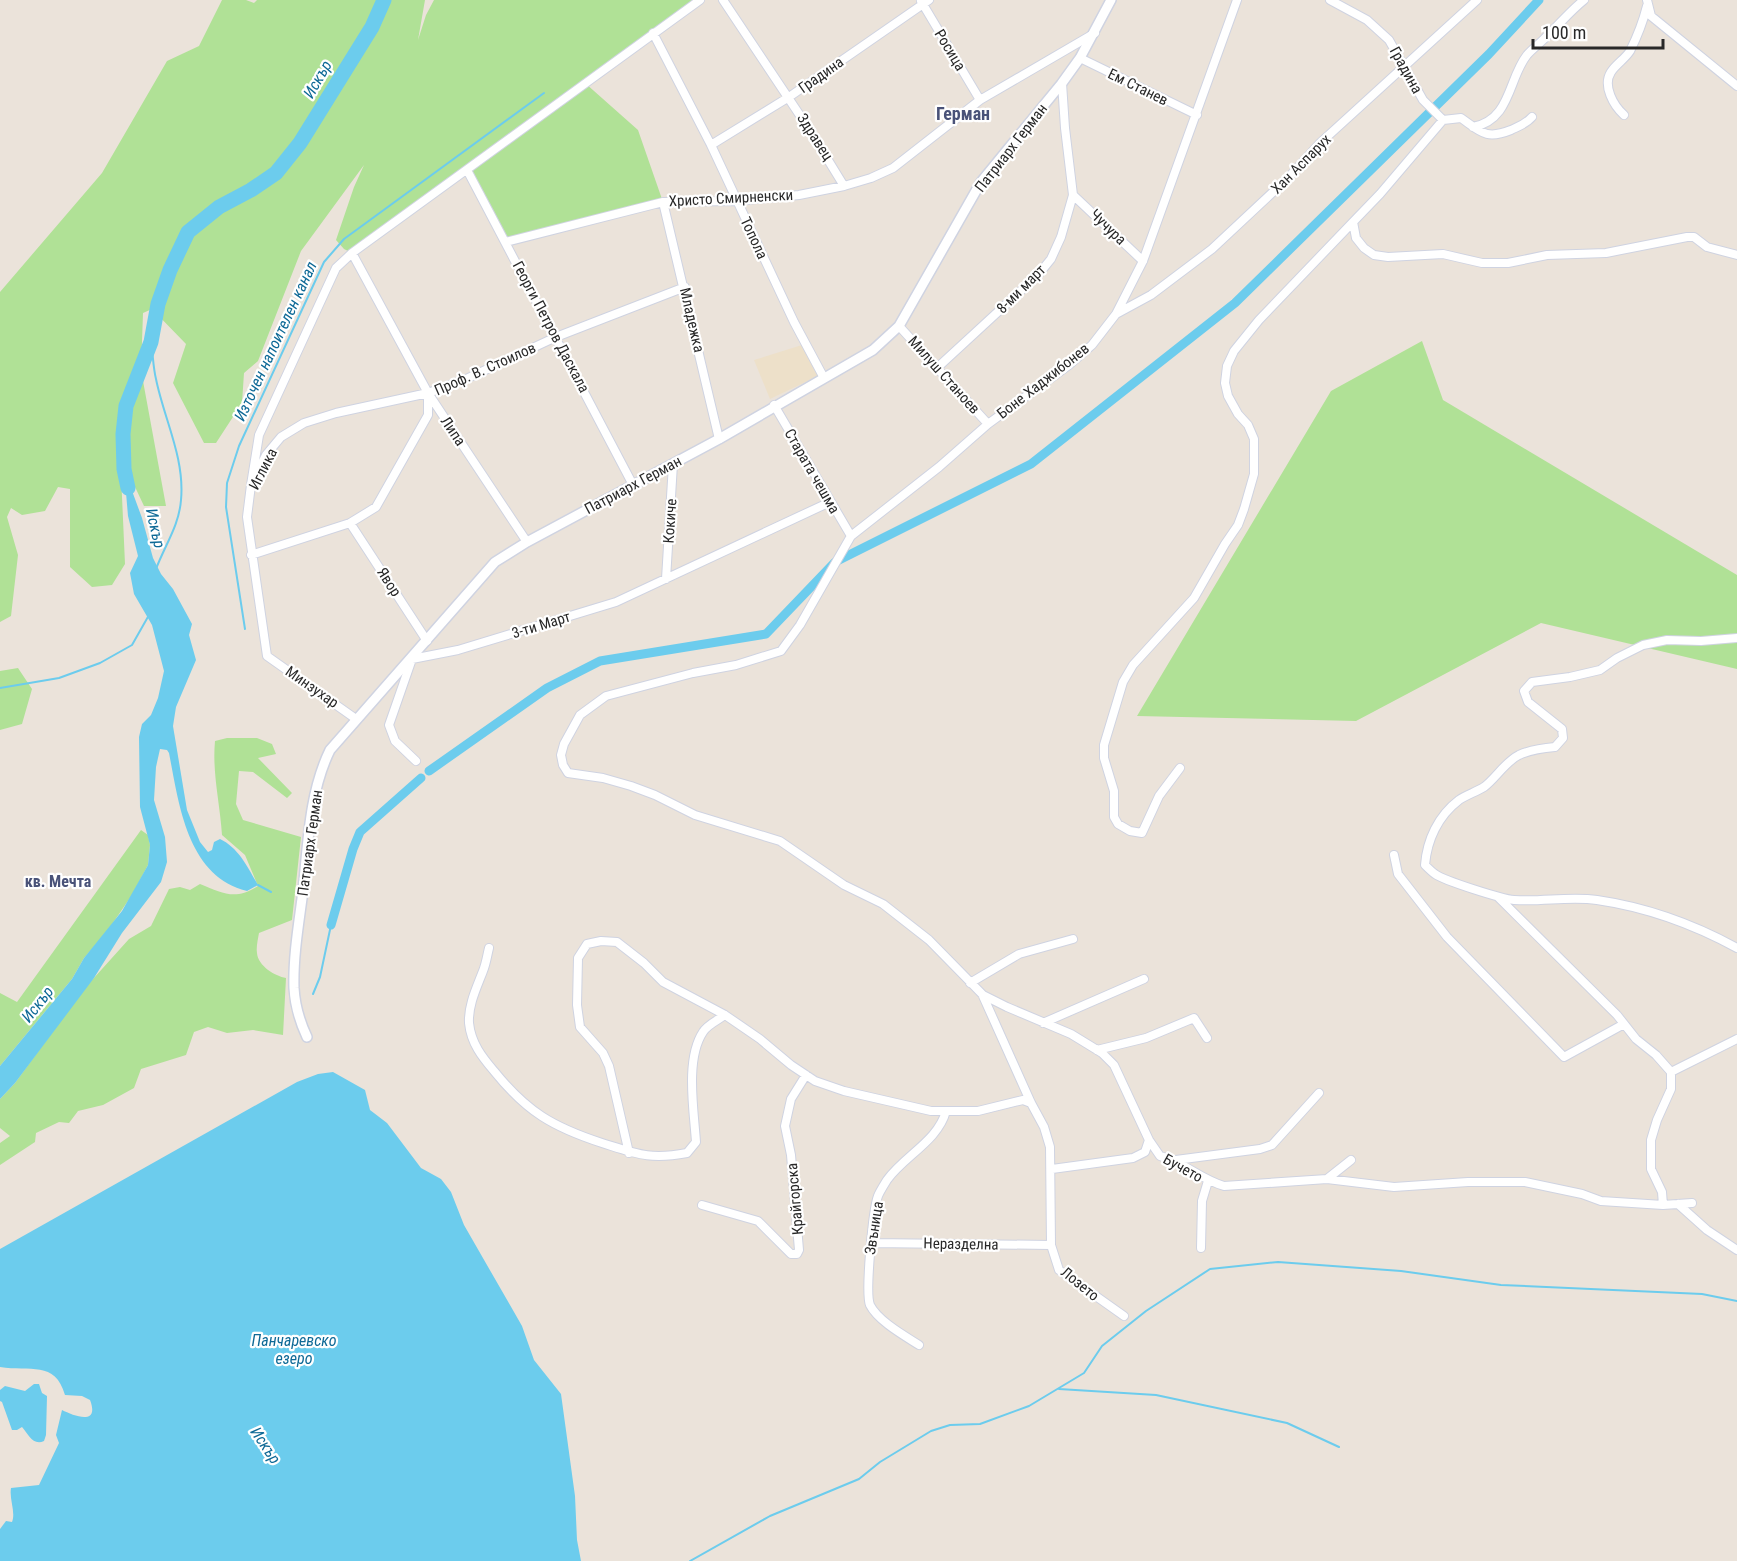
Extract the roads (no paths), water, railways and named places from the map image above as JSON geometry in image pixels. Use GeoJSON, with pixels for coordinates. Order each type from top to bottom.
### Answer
{"type":"FeatureCollection","features":[{"type":"Feature","properties":{"kind":"street"},"geometry":{"type":"LineString","coordinates":[[251,485],[259,435],[336,268],[352,253],[700,0]]}},
{"type":"Feature","properties":{"kind":"street","name":"Здравец"},"geometry":{"type":"LineString","coordinates":[[723,0],[789,97],[844,186]]}},
{"type":"Feature","properties":{"kind":"street","name":"Патриарх Герман"},"geometry":{"type":"LineString","coordinates":[[307,1037],[298,1016],[294,987],[299,924],[311,817],[323,763],[330,750],[495,562],[527,542],[719,439],[774,405],[873,350],[899,326],[981,183],[1080,58],[1111,0]]}},
{"type":"Feature","properties":{"kind":"street","name":"Боне Хаджибонев"},"geometry":{"type":"LineString","coordinates":[[983,995],[908,922],[883,904],[844,885],[780,841],[695,815],[631,786],[603,778],[568,773],[563,765],[561,754],[580,715],[606,696],[693,673],[736,665],[781,651],[800,625],[851,536],[939,467],[988,424],[1069,365],[1092,345],[1116,314],[1143,261],[1237,0]]}},
{"type":"Feature","properties":{"kind":"street","name":"Градина"},"geometry":{"type":"LineString","coordinates":[[1330,0],[1367,20],[1389,40],[1423,100],[1443,120]]}},
{"type":"Feature","properties":{"kind":"street","name":"Хан Аспарух"},"geometry":{"type":"LineString","coordinates":[[1116,314],[1151,295],[1212,249],[1288,178],[1335,129],[1477,0]]}},
{"type":"Feature","properties":{"kind":"street"},"geometry":{"type":"LineString","coordinates":[[1473,127],[1485,123],[1497,113],[1512,91],[1525,58],[1568,13],[1584,0]]}},
{"type":"Feature","properties":{"kind":"street","name":"Градина"},"geometry":{"type":"LineString","coordinates":[[711,145],[789,97],[924,1]]}},
{"type":"Feature","properties":{"kind":"street","name":"Росица"},"geometry":{"type":"LineString","coordinates":[[924,1],[980,100]]}},
{"type":"Feature","properties":{"kind":"street"},"geometry":{"type":"LineString","coordinates":[[1647,2],[1652,16],[1663,27],[1737,86]]}},
{"type":"Feature","properties":{"kind":"street"},"geometry":{"type":"LineString","coordinates":[[1624,115],[1615,106],[1611,95],[1608,84],[1610,73],[1628,54],[1639,32],[1647,2]]}},
{"type":"Feature","properties":{"kind":"street","name":"Топола"},"geometry":{"type":"LineString","coordinates":[[653,33],[711,145],[794,322],[824,378]]}},
{"type":"Feature","properties":{"kind":"street","name":"Христо Смирненски"},"geometry":{"type":"LineString","coordinates":[[506,242],[663,201],[736,201],[800,195],[871,178],[893,168],[980,100],[1095,33]]}},
{"type":"Feature","properties":{"kind":"street","name":"Ем Станев"},"geometry":{"type":"LineString","coordinates":[[1080,58],[1197,115]]}},
{"type":"Feature","properties":{"kind":"street","name":"8-ми март"},"geometry":{"type":"LineString","coordinates":[[938,367],[1038,275],[1051,259],[1069,216],[1073,195],[1062,83]]}},
{"type":"Feature","properties":{"kind":"street"},"geometry":{"type":"LineString","coordinates":[[1180,768],[1159,796],[1142,833],[1130,831],[1118,824],[1114,817],[1114,791],[1104,758],[1104,745],[1123,682],[1133,665],[1194,598],[1208,576],[1224,544],[1238,525],[1254,474],[1254,439],[1248,425],[1238,414],[1228,396],[1225,383],[1227,366],[1234,351],[1292,283],[1380,194],[1443,120],[1461,118],[1483,133],[1499,135],[1526,123],[1532,117]]}},
{"type":"Feature","properties":{"kind":"street","name":"Георги Петров Даскала"},"geometry":{"type":"LineString","coordinates":[[466,170],[633,485]]}},
{"type":"Feature","properties":{"kind":"street","name":"Чучура"},"geometry":{"type":"LineString","coordinates":[[1073,195],[1143,261]]}},
{"type":"Feature","properties":{"kind":"street","name":"Младежка"},"geometry":{"type":"LineString","coordinates":[[663,201],[719,439]]}},
{"type":"Feature","properties":{"kind":"street"},"geometry":{"type":"LineString","coordinates":[[1353,222],[1356,238],[1364,248],[1374,255],[1388,257],[1443,254],[1494,264],[1547,255],[1623,251],[1687,237],[1694,237],[1707,247],[1737,255]]}},
{"type":"Feature","properties":{"kind":"street","name":"Липа"},"geometry":{"type":"LineString","coordinates":[[352,253],[428,393],[527,542]]}},
{"type":"Feature","properties":{"kind":"street","name":"Проф. В. Стоилов"},"geometry":{"type":"LineString","coordinates":[[251,555],[350,523],[376,507],[428,415],[428,393],[466,379],[556,337],[685,287]]}},
{"type":"Feature","properties":{"kind":"street","name":"Милуш Станоев"},"geometry":{"type":"LineString","coordinates":[[899,326],[988,424]]}},
{"type":"Feature","properties":{"kind":"street","name":"Иглика"},"geometry":{"type":"LineString","coordinates":[[267,656],[247,517],[251,485],[266,455],[281,437],[304,423],[336,412],[428,393]]}},
{"type":"Feature","properties":{"kind":"street","name":"Старата чешма"},"geometry":{"type":"LineString","coordinates":[[774,405],[851,536]]}},
{"type":"Feature","properties":{"kind":"street","name":"Кокиче"},"geometry":{"type":"LineString","coordinates":[[666,579],[673,464]]}},
{"type":"Feature","properties":{"kind":"street","name":"3-ти Март"},"geometry":{"type":"LineString","coordinates":[[412,659],[458,650],[616,602],[830,502]]}},
{"type":"Feature","properties":{"kind":"street","name":"Явор"},"geometry":{"type":"LineString","coordinates":[[350,523],[427,641]]}},
{"type":"Feature","properties":{"kind":"street"},"geometry":{"type":"LineString","coordinates":[[1737,638],[1701,641],[1667,640],[1643,645],[1600,670],[1532,682],[1524,691],[1528,702],[1562,729],[1563,738],[1555,747],[1539,748],[1517,756],[1484,786],[1459,800],[1442,817],[1431,834],[1426,850],[1425,865],[1436,875],[1514,900],[1565,898],[1607,902],[1637,909],[1716,936],[1737,948]]}},
{"type":"Feature","properties":{"kind":"street","name":"Минзухар"},"geometry":{"type":"LineString","coordinates":[[267,656],[356,719]]}},
{"type":"Feature","properties":{"kind":"street"},"geometry":{"type":"LineString","coordinates":[[412,659],[389,725],[395,741],[416,761]]}},
{"type":"Feature","properties":{"kind":"street"},"geometry":{"type":"LineString","coordinates":[[1394,855],[1398,874],[1447,937],[1564,1057],[1624,1024]]}},
{"type":"Feature","properties":{"kind":"street"},"geometry":{"type":"LineString","coordinates":[[1497,896],[1671,1072],[1671,1089],[1657,1119],[1651,1140],[1651,1169],[1662,1192],[1663,1204]]}},
{"type":"Feature","properties":{"kind":"street"},"geometry":{"type":"LineString","coordinates":[[970,983],[1019,954],[1073,939]]}},
{"type":"Feature","properties":{"kind":"street"},"geometry":{"type":"LineString","coordinates":[[629,1153],[609,1066],[603,1053],[579,1027],[578,958],[587,944],[602,941],[617,942],[644,963],[663,982],[724,1015],[815,1081],[854,1094],[931,1112],[978,1112],[1023,1101],[1031,1103]]}},
{"type":"Feature","properties":{"kind":"street"},"geometry":{"type":"LineString","coordinates":[[489,948],[477,984],[469,1021],[473,1042],[485,1060],[520,1101],[544,1119],[579,1136],[629,1153],[662,1158],[687,1153],[696,1142],[694,1052],[704,1030],[724,1015]]}},
{"type":"Feature","properties":{"kind":"street"},"geometry":{"type":"LineString","coordinates":[[1043,1023],[1144,979]]}},
{"type":"Feature","properties":{"kind":"street"},"geometry":{"type":"LineString","coordinates":[[983,995],[1071,1034],[1097,1050],[1114,1065],[1149,1140],[1145,1152],[1134,1158],[1052,1169]]}},
{"type":"Feature","properties":{"kind":"street","name":"Лозето"},"geometry":{"type":"LineString","coordinates":[[983,995],[1044,1127],[1050,1147],[1051,1245],[1059,1270],[1124,1316]]}},
{"type":"Feature","properties":{"kind":"street"},"geometry":{"type":"LineString","coordinates":[[1097,1050],[1146,1038],[1194,1018],[1207,1038]]}},
{"type":"Feature","properties":{"kind":"street"},"geometry":{"type":"LineString","coordinates":[[1671,1072],[1737,1039]]}},
{"type":"Feature","properties":{"kind":"street","name":"Крайгорска"},"geometry":{"type":"LineString","coordinates":[[702,1204],[758,1221],[791,1254],[797,1254],[799,1250],[791,1155],[785,1126],[791,1100],[806,1075]]}},
{"type":"Feature","properties":{"kind":"street"},"geometry":{"type":"LineString","coordinates":[[1176,1160],[1260,1149],[1272,1145],[1319,1093]]}},
{"type":"Feature","properties":{"kind":"street","name":"Звъница"},"geometry":{"type":"LineString","coordinates":[[920,1345],[891,1327],[870,1304],[867,1274],[877,1197],[889,1178],[943,1122],[946,1112]]}},
{"type":"Feature","properties":{"kind":"street","name":"Бучето"},"geometry":{"type":"LineString","coordinates":[[1149,1140],[1160,1156],[1176,1160],[1208,1182],[1224,1186],[1327,1179],[1394,1187],[1468,1182],[1525,1182],[1582,1194],[1601,1201],[1692,1203]]}},
{"type":"Feature","properties":{"kind":"street"},"geometry":{"type":"LineString","coordinates":[[1327,1179],[1351,1160]]}},
{"type":"Feature","properties":{"kind":"street"},"geometry":{"type":"LineString","coordinates":[[1201,1248],[1202,1201],[1208,1182]]}},
{"type":"Feature","properties":{"kind":"street"},"geometry":{"type":"LineString","coordinates":[[1678,1204],[1707,1230],[1737,1250]]}},
{"type":"Feature","properties":{"kind":"street","name":"Неразделна"},"geometry":{"type":"LineString","coordinates":[[872,1243],[1051,1245]]}},
{"type":"Feature","properties":{"kind":"water"},"geometry":{"type":"Polygon","coordinates":[[[124,469],[142,518],[153,558],[192,624],[189,635],[196,660],[176,707],[173,726],[187,810],[200,842],[208,852],[212,850],[214,842],[220,839],[227,843],[242,859],[258,885],[247,891],[227,883],[211,870],[199,854],[189,836],[182,815],[169,753],[167,750],[160,749],[156,767],[154,800],[165,837],[167,862],[161,882],[122,933],[94,978],[15,1083],[0,1099],[0,1066],[72,979],[84,958],[122,911],[148,865],[150,845],[140,807],[139,737],[142,724],[151,715],[158,698],[164,671],[152,625],[134,594],[130,573],[138,556],[128,516],[124,469]]]}},
{"type":"Feature","properties":{"kind":"water","name":"Панчаревско езеро"},"geometry":{"type":"Polygon","coordinates":[[[333,1072],[365,1090],[370,1110],[387,1123],[421,1168],[441,1179],[451,1192],[464,1225],[522,1326],[534,1360],[561,1394],[581,1561],[0,1561],[0,1529],[6,1521],[12,1522],[13,1518],[11,1488],[39,1485],[59,1443],[56,1435],[62,1410],[84,1417],[92,1413],[92,1408],[90,1400],[82,1396],[65,1395],[61,1384],[48,1372],[0,1367],[0,1249],[297,1082],[318,1074],[333,1072]]]}},
{"type":"Feature","properties":{"kind":"water"},"geometry":{"type":"Polygon","coordinates":[[[34,1384],[39,1384],[42,1393],[47,1396],[46,1435],[44,1441],[40,1442],[31,1438],[22,1427],[12,1430],[0,1401],[0,1390],[5,1386],[25,1391],[34,1384]]]}},
{"type":"Feature","properties":{"kind":"waterway","name":"Искър"},"geometry":{"type":"LineString","coordinates":[[128,488],[124,469],[123,434],[126,406],[151,342],[158,304],[170,270],[188,232],[219,207],[276,173],[300,143],[372,27],[384,0]]}},
{"type":"Feature","properties":{"kind":"waterway"},"geometry":{"type":"LineString","coordinates":[[429,771],[547,688],[600,661],[766,634],[835,562],[1031,464],[1235,303],[1489,54],[1539,0]]}},
{"type":"Feature","properties":{"kind":"waterway","name":"Източен напоителен канал"},"geometry":{"type":"LineString","coordinates":[[245,629],[226,507],[227,483],[239,446],[324,262],[344,239],[544,93]]}},
{"type":"Feature","properties":{"kind":"waterway"},"geometry":{"type":"LineString","coordinates":[[151,342],[155,374],[177,454],[181,484],[178,518],[156,569]]}},
{"type":"Feature","properties":{"kind":"waterway"},"geometry":{"type":"LineString","coordinates":[[0,688],[59,678],[100,663],[132,645],[149,615]]}},
{"type":"Feature","properties":{"kind":"waterway"},"geometry":{"type":"LineString","coordinates":[[331,925],[360,832],[421,778]]}},
{"type":"Feature","properties":{"kind":"waterway"},"geometry":{"type":"LineString","coordinates":[[258,885],[271,892]]}},
{"type":"Feature","properties":{"kind":"waterway"},"geometry":{"type":"LineString","coordinates":[[313,994],[320,977],[331,925]]}},
{"type":"Feature","properties":{"kind":"waterway"},"geometry":{"type":"LineString","coordinates":[[690,1561],[770,1516],[859,1479],[880,1462],[931,1431],[950,1425],[980,1424],[1029,1406],[1084,1373],[1102,1346],[1146,1311],[1210,1269],[1278,1262],[1401,1271],[1501,1285],[1702,1294],[1737,1301]]}},
{"type":"Feature","properties":{"kind":"waterway"},"geometry":{"type":"LineString","coordinates":[[1059,1389],[1156,1395],[1287,1423],[1339,1447]]}},
{"type":"Feature","properties":{"kind":"district","name":"Герман"},"geometry":{"type":"Point","coordinates":[963,114]}},
{"type":"Feature","properties":{"kind":"district","name":"кв. Мечта"},"geometry":{"type":"Point","coordinates":[58,881]}}]}
